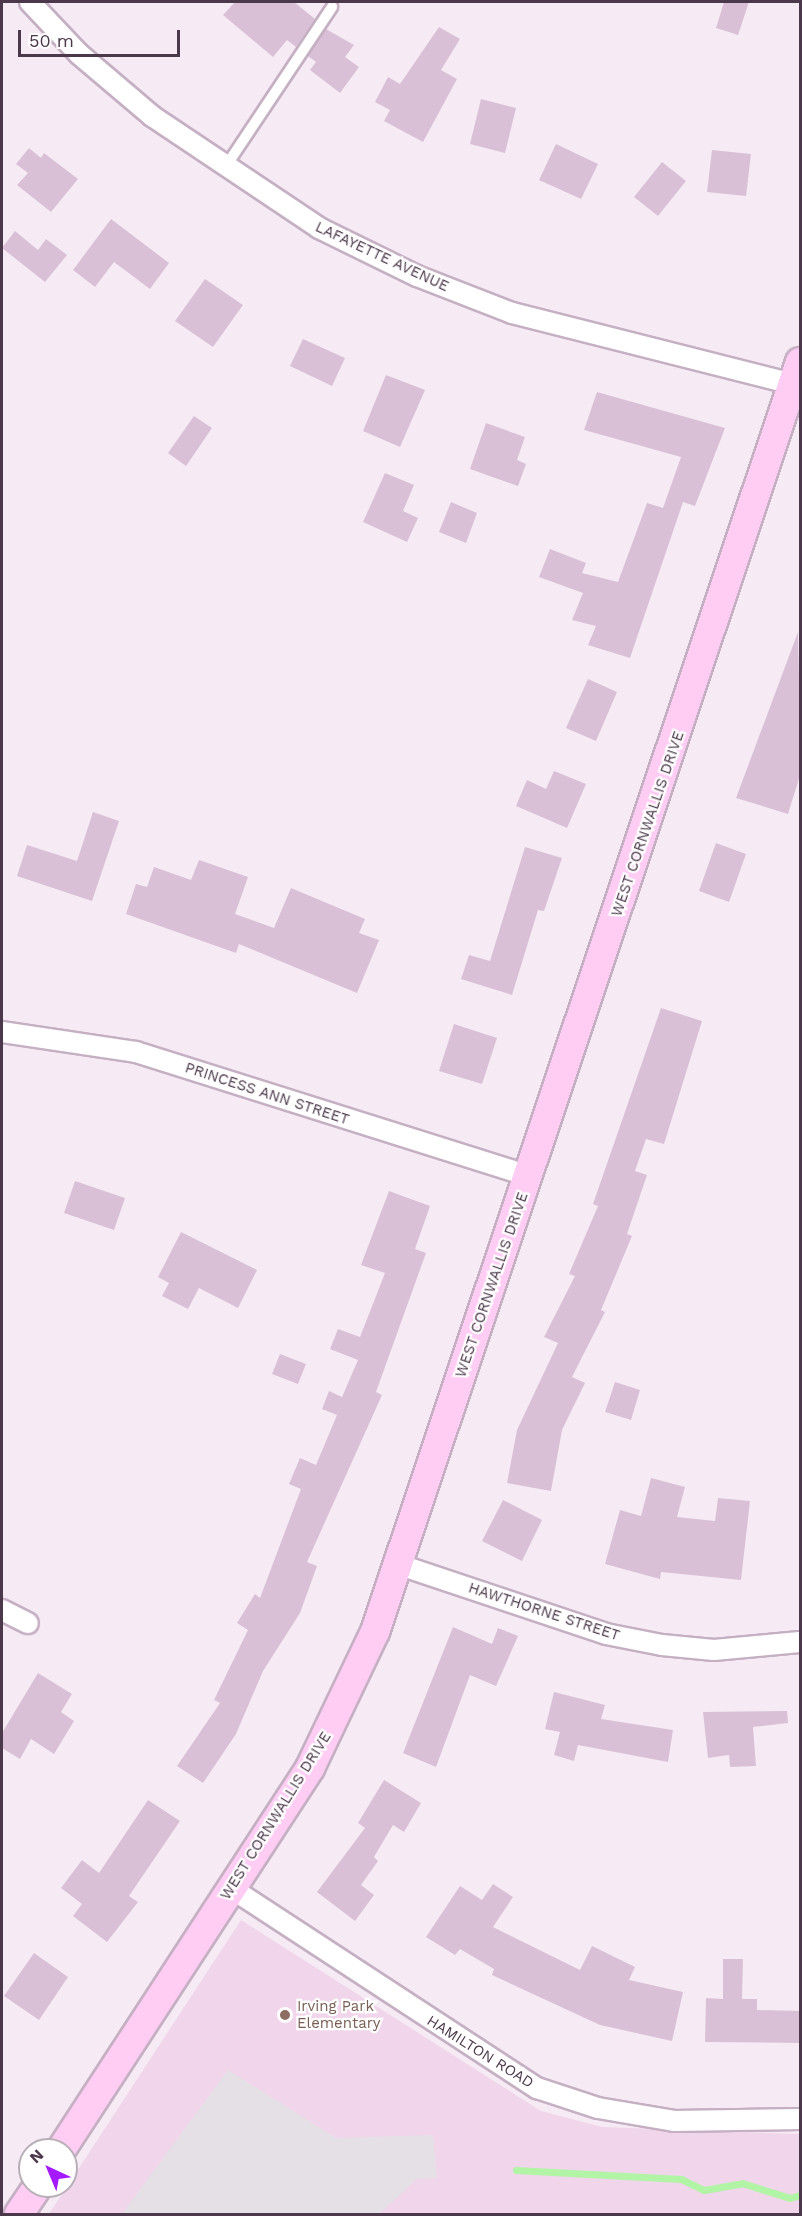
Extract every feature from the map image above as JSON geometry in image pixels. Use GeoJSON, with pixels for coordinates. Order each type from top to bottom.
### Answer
{"type":"FeatureCollection","features":[{"type":"Feature","properties":{"kind":"street","name":"LAFAYETTE AVENUE"},"geometry":{"type":"LineString","coordinates":[[30,2],[97,70],[224,169],[328,233],[417,276],[512,313],[799,378]]}},
{"type":"Feature","properties":{"kind":"street","name":"WEST CORNWALLIS DRIVE"},"geometry":{"type":"LineString","coordinates":[[70,2138],[333,1727],[375,1632],[799,378]]}},
{"type":"Feature","properties":{"kind":"street","name":"PRINCESS ANN STREET"},"geometry":{"type":"LineString","coordinates":[[2,1032],[136,1052],[529,1176]]}},
{"type":"Feature","properties":{"kind":"street","name":"HAWTHORNE STREET"},"geometry":{"type":"LineString","coordinates":[[397,1564],[606,1634],[662,1645],[714,1650],[801,1642]]}},
{"type":"Feature","properties":{"kind":"street"},"geometry":{"type":"LineString","coordinates":[[2,1611],[28,1623]]}},
{"type":"Feature","properties":{"kind":"street","name":"HAMILTON ROAD"},"geometry":{"type":"LineString","coordinates":[[231,1887],[537,2088],[598,2108],[674,2121],[801,2119]]}},
{"type":"Feature","properties":{"kind":"street"},"geometry":{"type":"LineString","coordinates":[[19,2214],[30,2198]]}},
{"type":"Feature","properties":{"kind":"lane"},"geometry":{"type":"LineString","coordinates":[[224,169],[332,7]]}},
{"type":"Feature","properties":{"kind":"shaded area","name":"Irving Park Elementary"},"geometry":{"type":"Polygon","coordinates":[[[241,1920],[541,2111],[602,2127],[800,2134],[800,2214],[49,2214],[59,2198],[78,2198],[78,2170],[241,1920]]]}},
{"type":"Feature","properties":{"kind":"shaded area"},"geometry":{"type":"Polygon","coordinates":[[[228,2070],[336,2138],[433,2135],[437,2178],[417,2179],[379,2214],[122,2214],[228,2070]]]}},
{"type":"Feature","properties":{"kind":"building"},"geometry":{"type":"Polygon","coordinates":[[[235,2],[294,2],[315,19],[296,47],[287,40],[273,57],[223,15],[235,2]]]}},
{"type":"Feature","properties":{"kind":"building"},"geometry":{"type":"Polygon","coordinates":[[[724,2],[749,2],[738,35],[716,28],[724,2]]]}},
{"type":"Feature","properties":{"kind":"building"},"geometry":{"type":"Polygon","coordinates":[[[439,27],[460,39],[441,70],[457,79],[423,142],[384,121],[390,110],[375,102],[388,77],[400,84],[439,27]]]}},
{"type":"Feature","properties":{"kind":"building"},"geometry":{"type":"Polygon","coordinates":[[[326,29],[354,45],[345,57],[359,67],[340,93],[310,70],[316,62],[308,56],[326,29]]]}},
{"type":"Feature","properties":{"kind":"building"},"geometry":{"type":"Polygon","coordinates":[[[481,99],[516,108],[505,153],[470,144],[481,99]]]}},
{"type":"Feature","properties":{"kind":"building"},"geometry":{"type":"Polygon","coordinates":[[[556,144],[598,164],[581,199],[539,180],[556,144]]]}},
{"type":"Feature","properties":{"kind":"building"},"geometry":{"type":"Polygon","coordinates":[[[29,148],[41,158],[44,153],[78,179],[51,212],[17,185],[28,173],[16,164],[29,148]]]}},
{"type":"Feature","properties":{"kind":"building"},"geometry":{"type":"Polygon","coordinates":[[[712,150],[751,154],[746,196],[707,192],[712,150]]]}},
{"type":"Feature","properties":{"kind":"building"},"geometry":{"type":"Polygon","coordinates":[[[662,162],[686,181],[658,216],[634,197],[662,162]]]}},
{"type":"Feature","properties":{"kind":"building"},"geometry":{"type":"Polygon","coordinates":[[[111,219],[169,263],[150,289],[114,262],[95,287],[73,270],[111,219]]]}},
{"type":"Feature","properties":{"kind":"building"},"geometry":{"type":"Polygon","coordinates":[[[15,231],[38,250],[46,239],[67,255],[45,282],[2,248],[15,231]]]}},
{"type":"Feature","properties":{"kind":"building"},"geometry":{"type":"Polygon","coordinates":[[[205,279],[243,305],[213,347],[175,321],[205,279]]]}},
{"type":"Feature","properties":{"kind":"building"},"geometry":{"type":"Polygon","coordinates":[[[303,339],[345,358],[332,386],[290,366],[303,339]]]}},
{"type":"Feature","properties":{"kind":"building"},"geometry":{"type":"Polygon","coordinates":[[[386,375],[425,390],[400,447],[363,431],[386,375]]]}},
{"type":"Feature","properties":{"kind":"building"},"geometry":{"type":"Polygon","coordinates":[[[597,392],[725,428],[695,506],[683,502],[630,658],[588,645],[596,626],[572,620],[583,593],[539,577],[550,549],[586,563],[582,573],[618,582],[647,503],[663,508],[681,457],[584,430],[597,392]]]}},
{"type":"Feature","properties":{"kind":"building"},"geometry":{"type":"Polygon","coordinates":[[[194,416],[212,428],[186,466],[168,453],[194,416]]]}},
{"type":"Feature","properties":{"kind":"building"},"geometry":{"type":"Polygon","coordinates":[[[486,423],[525,437],[517,460],[526,464],[518,486],[470,469],[486,423]]]}},
{"type":"Feature","properties":{"kind":"building"},"geometry":{"type":"Polygon","coordinates":[[[385,473],[414,485],[403,511],[418,518],[407,542],[363,522],[385,473]]]}},
{"type":"Feature","properties":{"kind":"building"},"geometry":{"type":"Polygon","coordinates":[[[451,502],[477,513],[466,543],[439,532],[451,502]]]}},
{"type":"Feature","properties":{"kind":"building"},"geometry":{"type":"Polygon","coordinates":[[[798,632],[801,772],[788,814],[736,798],[798,632]]]}},
{"type":"Feature","properties":{"kind":"building"},"geometry":{"type":"Polygon","coordinates":[[[588,679],[617,692],[596,741],[566,728],[588,679]]]}},
{"type":"Feature","properties":{"kind":"building"},"geometry":{"type":"Polygon","coordinates":[[[554,771],[586,784],[567,828],[516,806],[527,780],[546,789],[554,771]]]}},
{"type":"Feature","properties":{"kind":"building"},"geometry":{"type":"Polygon","coordinates":[[[93,812],[119,821],[92,901],[17,876],[27,845],[77,861],[93,812]]]}},
{"type":"Feature","properties":{"kind":"building"},"geometry":{"type":"Polygon","coordinates":[[[716,843],[746,854],[729,902],[699,891],[716,843]]]}},
{"type":"Feature","properties":{"kind":"building"},"geometry":{"type":"Polygon","coordinates":[[[525,847],[562,858],[544,911],[538,910],[512,995],[461,979],[469,955],[490,961],[525,847]]]}},
{"type":"Feature","properties":{"kind":"building"},"geometry":{"type":"Polygon","coordinates":[[[199,860],[248,877],[235,914],[274,928],[291,888],[365,919],[359,933],[379,940],[357,993],[239,944],[236,953],[126,914],[136,884],[147,887],[154,867],[191,880],[199,860]]]}},
{"type":"Feature","properties":{"kind":"building"},"geometry":{"type":"Polygon","coordinates":[[[661,1008],[702,1021],[664,1144],[646,1139],[635,1171],[647,1175],[627,1234],[632,1236],[601,1310],[605,1312],[572,1377],[585,1383],[562,1430],[551,1491],[507,1483],[517,1430],[558,1343],[544,1337],[575,1276],[569,1274],[598,1206],[593,1204],[661,1008]]]}},
{"type":"Feature","properties":{"kind":"building"},"geometry":{"type":"Polygon","coordinates":[[[454,1024],[497,1038],[482,1084],[439,1071],[454,1024]]]}},
{"type":"Feature","properties":{"kind":"building"},"geometry":{"type":"Polygon","coordinates":[[[75,1181],[125,1198],[114,1230],[64,1213],[75,1181]]]}},
{"type":"Feature","properties":{"kind":"building"},"geometry":{"type":"Polygon","coordinates":[[[389,1191],[430,1206],[415,1249],[426,1253],[376,1392],[382,1395],[307,1562],[317,1566],[300,1613],[263,1671],[236,1734],[203,1783],[177,1766],[220,1703],[214,1700],[248,1630],[237,1623],[255,1594],[260,1598],[301,1489],[289,1484],[300,1458],[316,1465],[337,1415],[322,1409],[329,1391],[342,1397],[358,1360],[330,1349],[338,1329],[360,1337],[385,1273],[361,1265],[389,1191]]]}},
{"type":"Feature","properties":{"kind":"building"},"geometry":{"type":"Polygon","coordinates":[[[181,1232],[257,1270],[238,1308],[199,1288],[188,1309],[162,1296],[169,1283],[158,1277],[181,1232]]]}},
{"type":"Feature","properties":{"kind":"building"},"geometry":{"type":"Polygon","coordinates":[[[280,1354],[306,1364],[298,1384],[272,1374],[280,1354]]]}},
{"type":"Feature","properties":{"kind":"building"},"geometry":{"type":"Polygon","coordinates":[[[615,1382],[640,1390],[631,1420],[605,1412],[615,1382]]]}},
{"type":"Feature","properties":{"kind":"building"},"geometry":{"type":"Polygon","coordinates":[[[651,1478],[685,1487],[677,1517],[715,1521],[718,1498],[750,1501],[741,1580],[661,1572],[660,1579],[605,1564],[620,1510],[641,1516],[651,1478]]]}},
{"type":"Feature","properties":{"kind":"building"},"geometry":{"type":"Polygon","coordinates":[[[503,1500],[542,1520],[522,1561],[482,1541],[503,1500]]]}},
{"type":"Feature","properties":{"kind":"building"},"geometry":{"type":"Polygon","coordinates":[[[453,1627],[492,1644],[498,1628],[518,1636],[496,1686],[470,1675],[436,1767],[403,1753],[453,1627]]]}},
{"type":"Feature","properties":{"kind":"building"},"geometry":{"type":"Polygon","coordinates":[[[38,1673],[72,1694],[61,1712],[74,1721],[54,1754],[31,1739],[20,1759],[2,1748],[2,1733],[38,1673]]]}},
{"type":"Feature","properties":{"kind":"building"},"geometry":{"type":"Polygon","coordinates":[[[554,1692],[605,1705],[601,1719],[673,1730],[668,1762],[578,1745],[574,1761],[554,1755],[560,1732],[545,1729],[554,1692]]]}},
{"type":"Feature","properties":{"kind":"building"},"geometry":{"type":"Polygon","coordinates":[[[787,1711],[788,1723],[753,1727],[756,1766],[730,1767],[729,1755],[708,1758],[703,1712],[787,1711]]]}},
{"type":"Feature","properties":{"kind":"building"},"geometry":{"type":"Polygon","coordinates":[[[384,1780],[421,1803],[404,1832],[393,1825],[374,1857],[378,1861],[361,1885],[374,1895],[355,1921],[317,1892],[365,1828],[358,1823],[384,1780]]]}},
{"type":"Feature","properties":{"kind":"building"},"geometry":{"type":"Polygon","coordinates":[[[148,1800],[180,1821],[129,1896],[138,1902],[107,1942],[73,1916],[82,1904],[61,1888],[82,1860],[99,1873],[148,1800]]]}},
{"type":"Feature","properties":{"kind":"building"},"geometry":{"type":"Polygon","coordinates":[[[493,1884],[513,1897],[493,1927],[580,1970],[592,1946],[635,1967],[629,1980],[683,1992],[672,2041],[600,2025],[492,1975],[494,1969],[460,1949],[455,1955],[426,1937],[460,1886],[482,1900],[493,1884]]]}},
{"type":"Feature","properties":{"kind":"building"},"geometry":{"type":"Polygon","coordinates":[[[34,1953],[68,1977],[39,2020],[4,1996],[34,1953]]]}},
{"type":"Feature","properties":{"kind":"building"},"geometry":{"type":"Polygon","coordinates":[[[723,1959],[743,1959],[742,1999],[757,1999],[757,2010],[801,2011],[801,2043],[705,2042],[706,1998],[723,1999],[723,1959]]]}},
{"type":"Feature","properties":{"kind":"waterway"},"geometry":{"type":"LineString","coordinates":[[516,2170],[681,2179],[704,2190],[742,2183],[790,2198],[800,2195]]}},
{"type":"Feature","properties":{"kind":"place","name":"Irving Park Elementary"},"geometry":{"type":"Point","coordinates":[285,2015]}}]}
